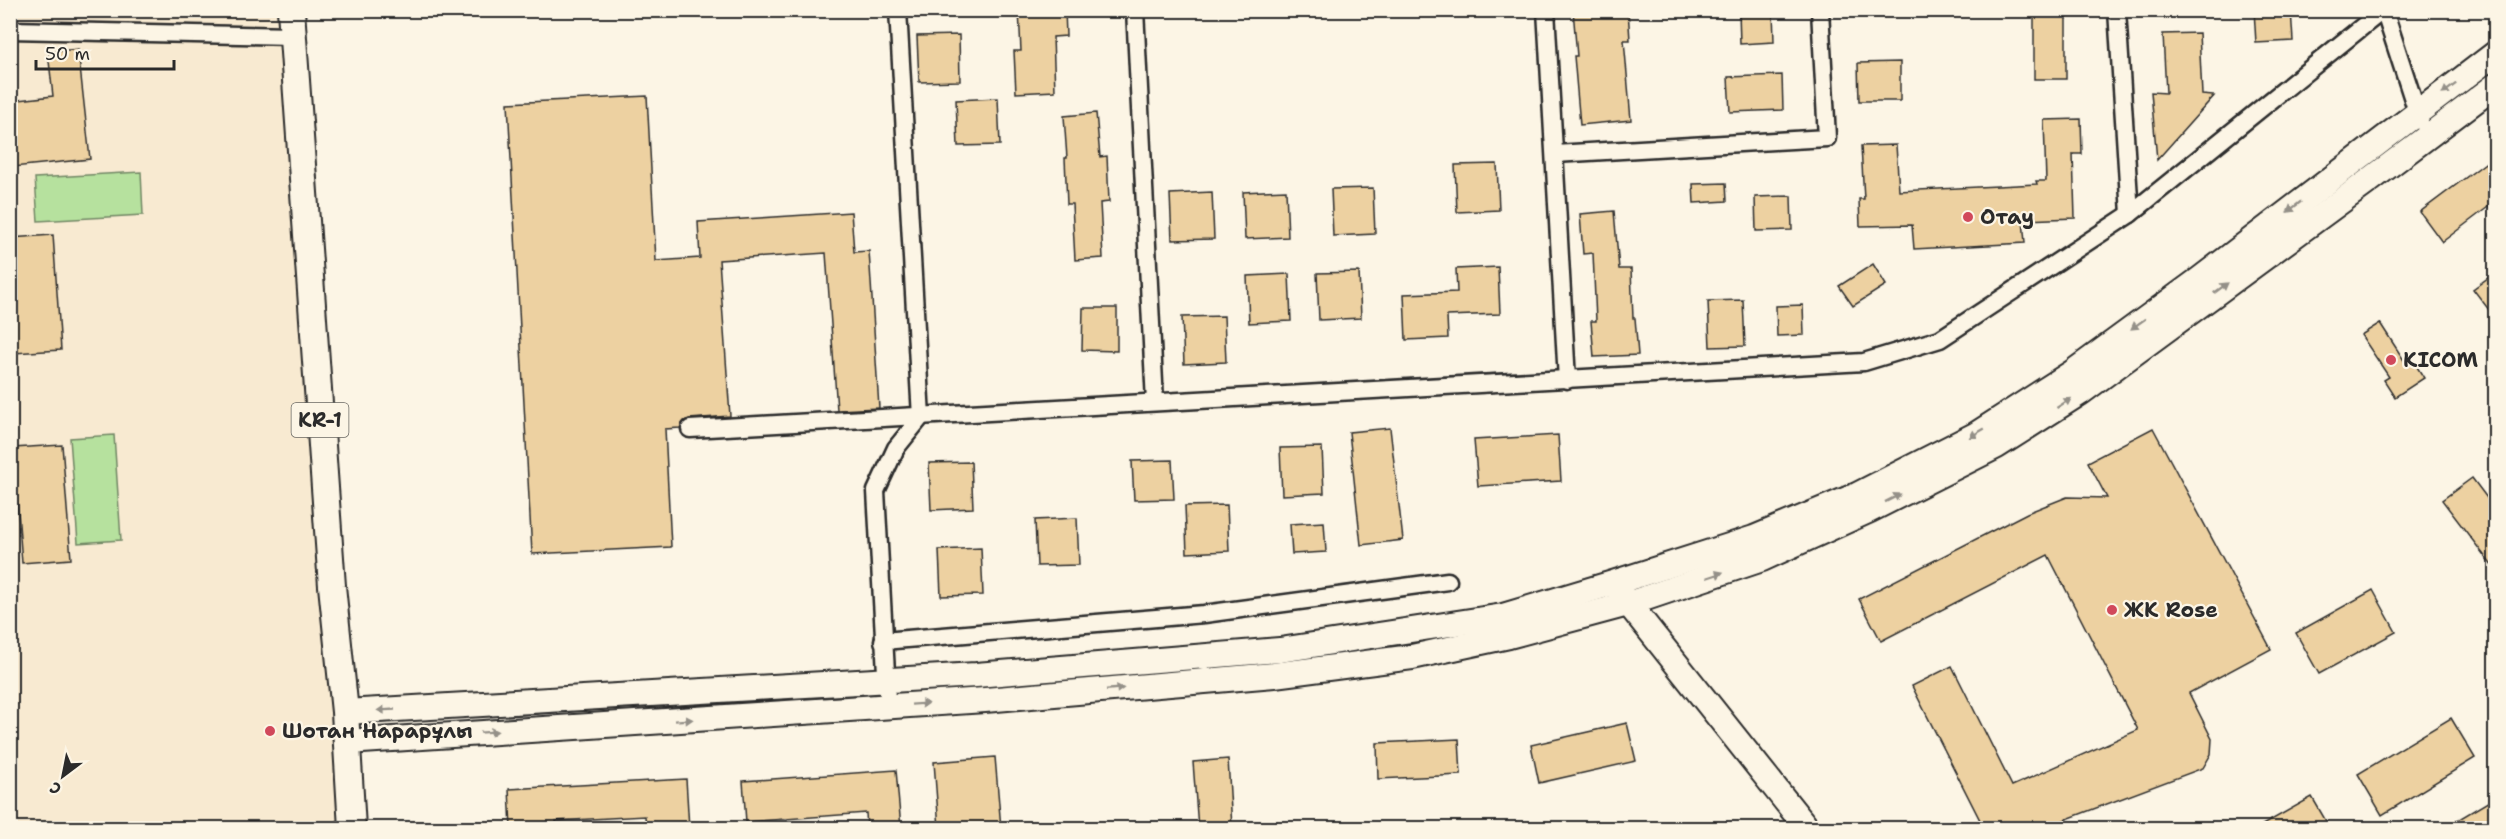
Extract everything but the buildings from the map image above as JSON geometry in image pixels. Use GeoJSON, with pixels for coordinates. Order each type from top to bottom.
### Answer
{"type":"FeatureCollection","features":[{"type":"Feature","properties":{"kind":"main road","name":"KR-1"},"geometry":{"type":"LineString","coordinates":[[291,10],[332,586],[345,712],[352,828]]}},
{"type":"Feature","properties":{"kind":"main road"},"geometry":{"type":"LineString","coordinates":[[345,712],[887,680],[1280,650],[1503,616],[1613,583],[1754,538],[1857,495],[1975,435],[2082,365],[2200,279],[2496,53]]}},
{"type":"Feature","properties":{"kind":"main road"},"geometry":{"type":"LineString","coordinates":[[347,741],[888,706],[1274,675],[1412,657],[1509,636],[1628,604],[1762,560],[1870,510],[1997,446],[2080,393],[2496,85]]}},
{"type":"Feature","properties":{"kind":"main road"},"geometry":{"type":"LineString","coordinates":[[1613,583],[1807,828]]}},
{"type":"Feature","properties":{"kind":"street"},"geometry":{"type":"LineString","coordinates":[[888,706],[876,491],[896,447],[921,417],[898,10]]}},
{"type":"Feature","properties":{"kind":"street"},"geometry":{"type":"LineString","coordinates":[[1135,10],[1155,402]]}},
{"type":"Feature","properties":{"kind":"street"},"geometry":{"type":"LineString","coordinates":[[1546,10],[1567,380]]}},
{"type":"Feature","properties":{"kind":"street"},"geometry":{"type":"LineString","coordinates":[[1555,154],[1827,138],[1820,10]]}},
{"type":"Feature","properties":{"kind":"street"},"geometry":{"type":"LineString","coordinates":[[2117,10],[2130,214]]}},
{"type":"Feature","properties":{"kind":"street"},"geometry":{"type":"LineString","coordinates":[[690,429],[1864,362],[1940,339],[2130,214],[2383,10],[2425,138]]}},
{"type":"Feature","properties":{"kind":"street"},"geometry":{"type":"LineString","coordinates":[[10,30],[292,36]]}},
{"type":"Feature","properties":{"kind":"street"},"geometry":{"type":"LineString","coordinates":[[883,641],[1204,614],[1448,581]]}},
{"type":"Feature","properties":{"kind":"shaded area"},"geometry":{"type":"Polygon","coordinates":[[[10,11],[289,11],[346,828],[11,828],[10,11]]]}},
{"type":"Feature","properties":{"kind":"green space"},"geometry":{"type":"Polygon","coordinates":[[[141,172],[143,215],[38,221],[35,178],[141,172]]]}},
{"type":"Feature","properties":{"kind":"green space"},"geometry":{"type":"Polygon","coordinates":[[[114,435],[121,540],[78,543],[70,438],[114,435]]]}},
{"type":"Feature","properties":{"kind":"place","name":"Отау"},"geometry":{"type":"Point","coordinates":[1968,217]}},
{"type":"Feature","properties":{"kind":"place","name":"KICOM"},"geometry":{"type":"Point","coordinates":[2391,360]}},
{"type":"Feature","properties":{"kind":"place","name":"ЖК Rose"},"geometry":{"type":"Point","coordinates":[2112,610]}},
{"type":"Feature","properties":{"kind":"place","name":"Шотан Нарарұлы"},"geometry":{"type":"Point","coordinates":[270,731]}}]}
